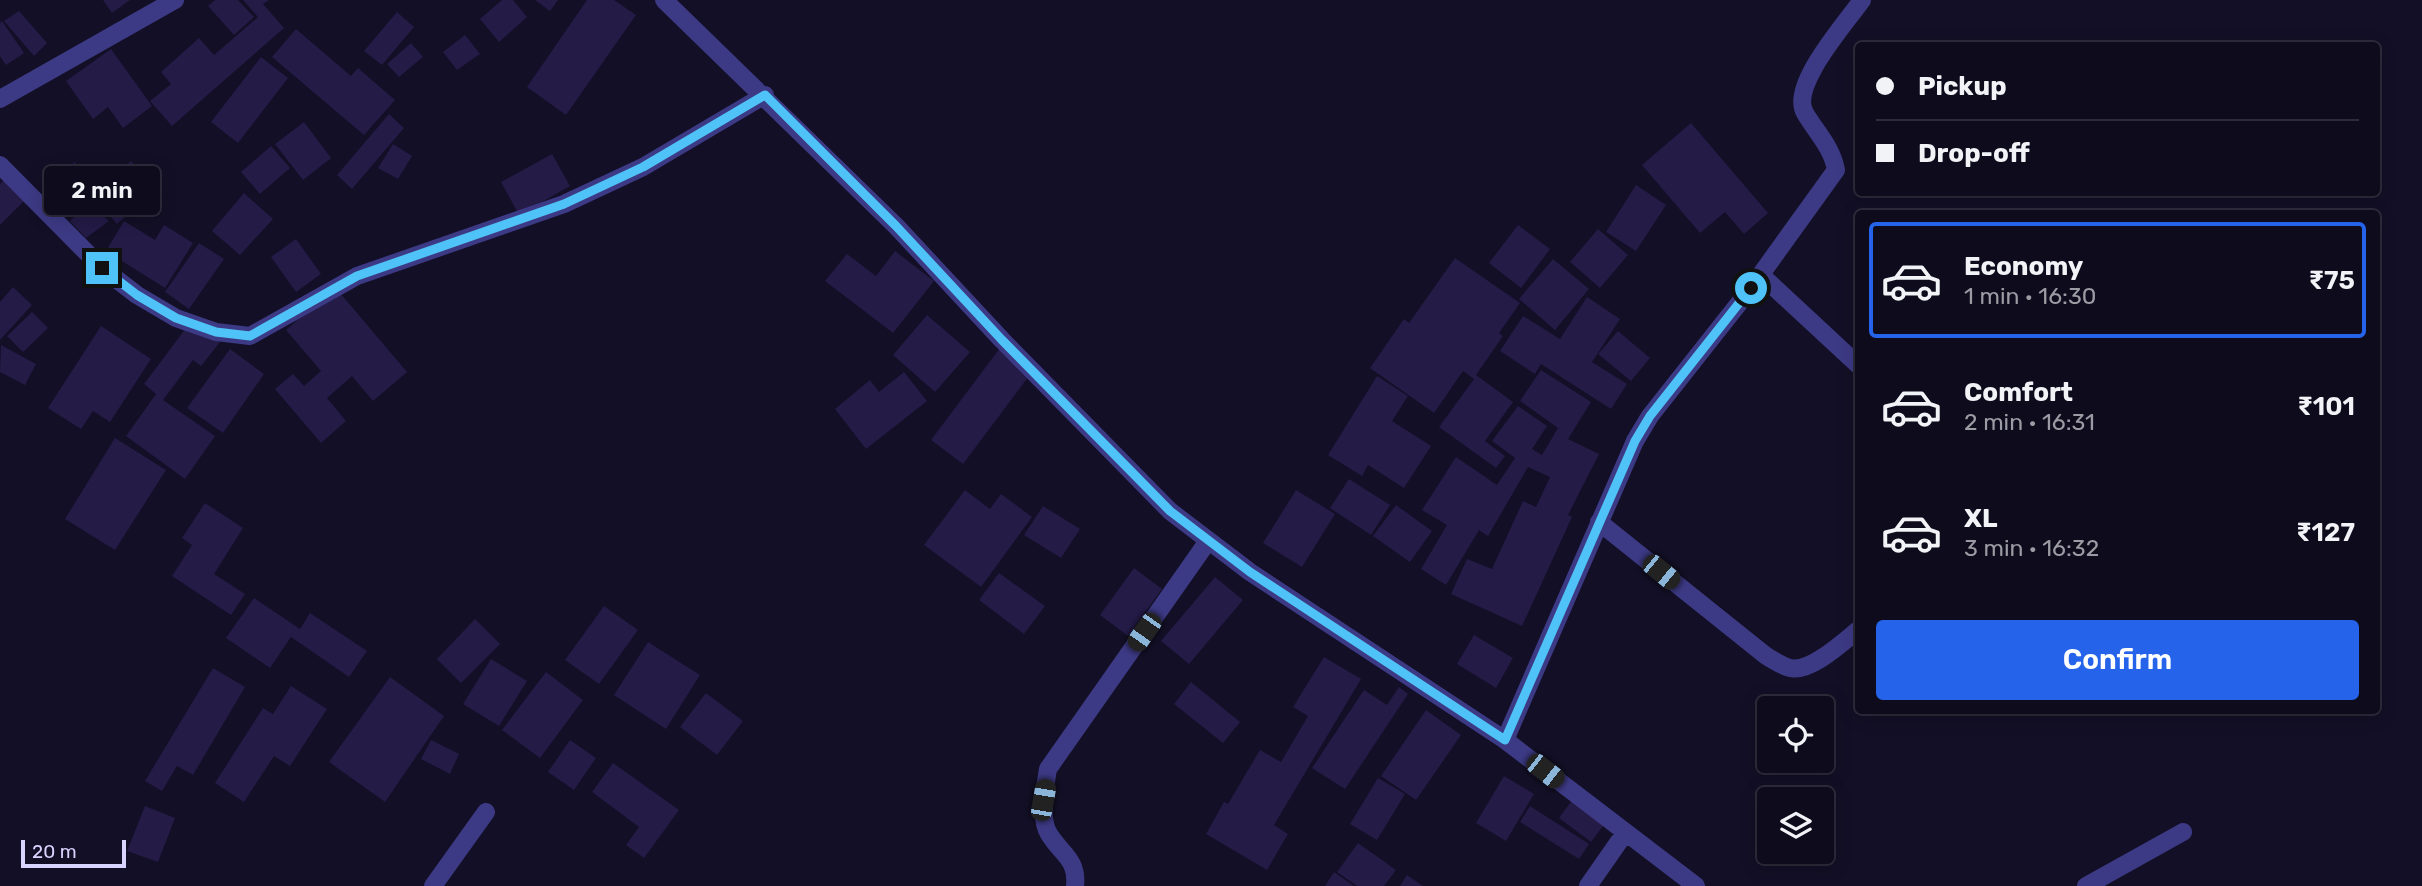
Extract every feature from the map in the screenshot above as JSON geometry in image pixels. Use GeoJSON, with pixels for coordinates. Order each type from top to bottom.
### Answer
{"type":"FeatureCollection","features":[{"type":"Feature","properties":{"kind":"street"},"geometry":{"type":"LineString","coordinates":[[0,99],[175,0]]}},
{"type":"Feature","properties":{"kind":"street"},"geometry":{"type":"LineString","coordinates":[[664,0],[765,95],[896,226],[1002,340],[1170,511],[1250,572],[1505,740],[1696,886]]}},
{"type":"Feature","properties":{"kind":"street"},"geometry":{"type":"LineString","coordinates":[[1505,740],[1635,441],[1650,416],[1761,275],[1836,170],[1833,155],[1802,109],[1802,93],[1808,75],[1862,0]]}},
{"type":"Feature","properties":{"kind":"street"},"geometry":{"type":"LineString","coordinates":[[0,165],[102,268],[137,295],[176,318],[216,332],[250,336],[357,276],[564,204],[643,167],[765,95]]}},
{"type":"Feature","properties":{"kind":"street"},"geometry":{"type":"LineString","coordinates":[[1761,275],[1855,362]]}},
{"type":"Feature","properties":{"kind":"street"},"geometry":{"type":"LineString","coordinates":[[1599,522],[1765,655],[1790,668],[1802,669],[1855,632]]}},
{"type":"Feature","properties":{"kind":"street"},"geometry":{"type":"LineString","coordinates":[[1075,886],[1071,858],[1048,833],[1043,800],[1048,769],[1208,541]]}},
{"type":"Feature","properties":{"kind":"street"},"geometry":{"type":"LineString","coordinates":[[433,886],[486,812]]}},
{"type":"Feature","properties":{"kind":"street"},"geometry":{"type":"LineString","coordinates":[[2086,886],[2183,832]]}},
{"type":"Feature","properties":{"kind":"street"},"geometry":{"type":"LineString","coordinates":[[1588,886],[1625,833]]}},
{"type":"Feature","properties":{"kind":"building"},"geometry":{"type":"Polygon","coordinates":[[[103,0],[130,0],[112,13],[103,0]]]}},
{"type":"Feature","properties":{"kind":"building"},"geometry":{"type":"Polygon","coordinates":[[[215,0],[238,0],[254,17],[234,35],[208,6],[215,0]]]}},
{"type":"Feature","properties":{"kind":"building"},"geometry":{"type":"Polygon","coordinates":[[[243,0],[269,0],[263,4],[284,28],[172,126],[150,101],[171,84],[161,72],[199,38],[214,55],[258,17],[243,0]]]}},
{"type":"Feature","properties":{"kind":"building"},"geometry":{"type":"Polygon","coordinates":[[[502,0],[513,0],[527,17],[499,42],[480,19],[502,0]]]}},
{"type":"Feature","properties":{"kind":"building"},"geometry":{"type":"Polygon","coordinates":[[[535,0],[558,0],[550,11],[535,0]]]}},
{"type":"Feature","properties":{"kind":"building"},"geometry":{"type":"Polygon","coordinates":[[[587,0],[614,0],[636,15],[566,115],[527,87],[587,0]]]}},
{"type":"Feature","properties":{"kind":"building"},"geometry":{"type":"Polygon","coordinates":[[[19,11],[47,43],[34,56],[4,21],[19,11]]]}},
{"type":"Feature","properties":{"kind":"building"},"geometry":{"type":"Polygon","coordinates":[[[397,12],[414,27],[382,65],[364,51],[397,12]]]}},
{"type":"Feature","properties":{"kind":"building"},"geometry":{"type":"Polygon","coordinates":[[[2,21],[24,53],[6,65],[0,56],[2,21]]]}},
{"type":"Feature","properties":{"kind":"building"},"geometry":{"type":"Polygon","coordinates":[[[296,29],[351,76],[358,68],[395,100],[364,135],[272,57],[296,29]]]}},
{"type":"Feature","properties":{"kind":"building"},"geometry":{"type":"Polygon","coordinates":[[[465,35],[480,54],[457,70],[443,52],[465,35]]]}},
{"type":"Feature","properties":{"kind":"building"},"geometry":{"type":"Polygon","coordinates":[[[411,43],[423,57],[399,77],[387,64],[411,43]]]}},
{"type":"Feature","properties":{"kind":"building"},"geometry":{"type":"Polygon","coordinates":[[[111,49],[152,106],[123,128],[108,107],[93,119],[66,81],[111,49]]]}},
{"type":"Feature","properties":{"kind":"building"},"geometry":{"type":"Polygon","coordinates":[[[261,57],[288,78],[238,143],[211,122],[261,57]]]}},
{"type":"Feature","properties":{"kind":"building"},"geometry":{"type":"Polygon","coordinates":[[[389,114],[404,128],[352,189],[337,175],[389,114]]]}},
{"type":"Feature","properties":{"kind":"building"},"geometry":{"type":"Polygon","coordinates":[[[304,122],[331,158],[303,180],[275,144],[304,122]]]}},
{"type":"Feature","properties":{"kind":"building"},"geometry":{"type":"Polygon","coordinates":[[[1691,123],[1768,213],[1744,234],[1725,212],[1700,233],[1642,165],[1691,123]]]}},
{"type":"Feature","properties":{"kind":"building"},"geometry":{"type":"Polygon","coordinates":[[[393,144],[412,156],[398,179],[378,168],[393,144]]]}},
{"type":"Feature","properties":{"kind":"building"},"geometry":{"type":"Polygon","coordinates":[[[271,146],[290,168],[260,194],[241,172],[271,146]]]}},
{"type":"Feature","properties":{"kind":"building"},"geometry":{"type":"Polygon","coordinates":[[[552,154],[570,186],[519,215],[501,182],[552,154]]]}},
{"type":"Feature","properties":{"kind":"building"},"geometry":{"type":"Polygon","coordinates":[[[131,161],[157,189],[117,224],[92,196],[131,161]]]}},
{"type":"Feature","properties":{"kind":"building"},"geometry":{"type":"Polygon","coordinates":[[[74,162],[95,177],[69,213],[48,197],[74,162]]]}},
{"type":"Feature","properties":{"kind":"building"},"geometry":{"type":"Polygon","coordinates":[[[5,179],[26,199],[0,225],[0,184],[5,179]]]}},
{"type":"Feature","properties":{"kind":"building"},"geometry":{"type":"Polygon","coordinates":[[[1636,185],[1666,205],[1636,251],[1606,232],[1636,185]]]}},
{"type":"Feature","properties":{"kind":"building"},"geometry":{"type":"Polygon","coordinates":[[[244,193],[273,219],[240,255],[212,231],[244,193]]]}},
{"type":"Feature","properties":{"kind":"building"},"geometry":{"type":"Polygon","coordinates":[[[89,202],[109,221],[86,238],[70,221],[89,202]]]}},
{"type":"Feature","properties":{"kind":"building"},"geometry":{"type":"Polygon","coordinates":[[[124,221],[155,240],[164,225],[193,243],[165,288],[106,251],[124,221]]]}},
{"type":"Feature","properties":{"kind":"building"},"geometry":{"type":"Polygon","coordinates":[[[1518,225],[1550,249],[1521,288],[1489,263],[1518,225]]]}},
{"type":"Feature","properties":{"kind":"building"},"geometry":{"type":"Polygon","coordinates":[[[1598,229],[1628,255],[1600,288],[1570,262],[1598,229]]]}},
{"type":"Feature","properties":{"kind":"building"},"geometry":{"type":"Polygon","coordinates":[[[296,239],[321,274],[296,292],[271,257],[296,239]]]}},
{"type":"Feature","properties":{"kind":"building"},"geometry":{"type":"Polygon","coordinates":[[[199,243],[224,259],[189,309],[165,292],[199,243]]]}},
{"type":"Feature","properties":{"kind":"building"},"geometry":{"type":"Polygon","coordinates":[[[895,251],[934,281],[893,333],[825,281],[847,254],[876,276],[895,251]]]}},
{"type":"Feature","properties":{"kind":"building"},"geometry":{"type":"Polygon","coordinates":[[[1455,258],[1520,303],[1499,333],[1503,336],[1476,375],[1513,402],[1485,441],[1505,456],[1496,468],[1439,427],[1474,379],[1463,371],[1434,413],[1370,368],[1404,319],[1409,323],[1455,258]]]}},
{"type":"Feature","properties":{"kind":"building"},"geometry":{"type":"Polygon","coordinates":[[[1553,259],[1589,289],[1555,330],[1519,299],[1553,259]]]}},
{"type":"Feature","properties":{"kind":"building"},"geometry":{"type":"Polygon","coordinates":[[[13,287],[32,305],[0,340],[0,302],[13,287]]]}},
{"type":"Feature","properties":{"kind":"building"},"geometry":{"type":"Polygon","coordinates":[[[335,287],[407,372],[373,401],[352,376],[327,398],[346,421],[321,443],[275,389],[293,374],[304,386],[321,371],[286,330],[335,287]]]}},
{"type":"Feature","properties":{"kind":"building"},"geometry":{"type":"Polygon","coordinates":[[[1587,297],[1620,319],[1592,362],[1627,384],[1611,409],[1541,364],[1535,374],[1500,351],[1523,316],[1560,339],[1587,297]]]}},
{"type":"Feature","properties":{"kind":"building"},"geometry":{"type":"Polygon","coordinates":[[[32,312],[48,328],[23,352],[7,336],[32,312]]]}},
{"type":"Feature","properties":{"kind":"building"},"geometry":{"type":"Polygon","coordinates":[[[927,315],[970,352],[935,392],[893,355],[927,315]]]}},
{"type":"Feature","properties":{"kind":"building"},"geometry":{"type":"Polygon","coordinates":[[[192,320],[220,342],[201,366],[193,360],[163,400],[215,436],[185,479],[126,436],[156,394],[144,384],[192,320]]]}},
{"type":"Feature","properties":{"kind":"building"},"geometry":{"type":"Polygon","coordinates":[[[101,326],[151,359],[110,422],[93,411],[81,429],[48,408],[101,326]]]}},
{"type":"Feature","properties":{"kind":"building"},"geometry":{"type":"Polygon","coordinates":[[[1618,331],[1650,358],[1631,381],[1598,354],[1618,331]]]}},
{"type":"Feature","properties":{"kind":"building"},"geometry":{"type":"Polygon","coordinates":[[[1,345],[36,364],[25,385],[0,372],[1,345]]]}},
{"type":"Feature","properties":{"kind":"building"},"geometry":{"type":"Polygon","coordinates":[[[1000,348],[1032,372],[963,464],[931,440],[1000,348]]]}},
{"type":"Feature","properties":{"kind":"building"},"geometry":{"type":"Polygon","coordinates":[[[230,349],[264,374],[223,433],[187,408],[230,349]]]}},
{"type":"Feature","properties":{"kind":"building"},"geometry":{"type":"Polygon","coordinates":[[[1541,370],[1591,402],[1568,439],[1599,454],[1568,515],[1572,517],[1522,626],[1451,594],[1467,559],[1492,569],[1523,501],[1536,507],[1550,477],[1528,467],[1488,536],[1479,530],[1446,585],[1421,569],[1447,525],[1422,510],[1456,457],[1497,485],[1515,458],[1492,441],[1518,406],[1547,426],[1532,449],[1542,455],[1558,428],[1520,401],[1541,370]]]}},
{"type":"Feature","properties":{"kind":"building"},"geometry":{"type":"Polygon","coordinates":[[[904,372],[927,401],[866,449],[835,409],[870,380],[879,392],[904,372]]]}},
{"type":"Feature","properties":{"kind":"building"},"geometry":{"type":"Polygon","coordinates":[[[1377,376],[1408,396],[1392,421],[1431,446],[1404,488],[1368,465],[1362,476],[1328,455],[1377,376]]]}},
{"type":"Feature","properties":{"kind":"building"},"geometry":{"type":"Polygon","coordinates":[[[115,438],[166,470],[115,550],[65,519],[115,438]]]}},
{"type":"Feature","properties":{"kind":"building"},"geometry":{"type":"Polygon","coordinates":[[[1349,479],[1390,505],[1371,535],[1330,508],[1349,479]]]}},
{"type":"Feature","properties":{"kind":"building"},"geometry":{"type":"Polygon","coordinates":[[[965,490],[990,509],[1001,494],[1032,517],[981,587],[924,545],[965,490]]]}},
{"type":"Feature","properties":{"kind":"building"},"geometry":{"type":"Polygon","coordinates":[[[1296,490],[1335,514],[1302,567],[1263,543],[1296,490]]]}},
{"type":"Feature","properties":{"kind":"building"},"geometry":{"type":"Polygon","coordinates":[[[205,503],[243,528],[214,574],[245,594],[231,615],[172,576],[192,545],[182,538],[205,503]]]}},
{"type":"Feature","properties":{"kind":"building"},"geometry":{"type":"Polygon","coordinates":[[[1396,505],[1432,531],[1410,562],[1373,536],[1396,505]]]}},
{"type":"Feature","properties":{"kind":"building"},"geometry":{"type":"Polygon","coordinates":[[[1043,506],[1080,529],[1061,558],[1024,535],[1043,506]]]}},
{"type":"Feature","properties":{"kind":"building"},"geometry":{"type":"Polygon","coordinates":[[[1134,568],[1162,589],[1128,636],[1100,615],[1134,568]]]}},
{"type":"Feature","properties":{"kind":"building"},"geometry":{"type":"Polygon","coordinates":[[[999,573],[1045,606],[1024,634],[979,600],[999,573]]]}},
{"type":"Feature","properties":{"kind":"building"},"geometry":{"type":"Polygon","coordinates":[[[1215,577],[1243,600],[1189,664],[1161,641],[1215,577]]]}},
{"type":"Feature","properties":{"kind":"building"},"geometry":{"type":"Polygon","coordinates":[[[254,598],[300,629],[310,613],[367,651],[349,677],[291,637],[270,668],[226,638],[254,598]]]}},
{"type":"Feature","properties":{"kind":"building"},"geometry":{"type":"Polygon","coordinates":[[[604,606],[638,630],[599,684],[565,660],[604,606]]]}},
{"type":"Feature","properties":{"kind":"building"},"geometry":{"type":"Polygon","coordinates":[[[475,619],[500,644],[461,683],[437,659],[475,619]]]}},
{"type":"Feature","properties":{"kind":"building"},"geometry":{"type":"Polygon","coordinates":[[[1474,635],[1513,658],[1496,688],[1457,664],[1474,635]]]}},
{"type":"Feature","properties":{"kind":"building"},"geometry":{"type":"Polygon","coordinates":[[[648,642],[700,675],[666,729],[614,695],[648,642]]]}},
{"type":"Feature","properties":{"kind":"building"},"geometry":{"type":"Polygon","coordinates":[[[1324,657],[1361,679],[1274,825],[1288,834],[1267,870],[1206,834],[1224,802],[1228,804],[1260,750],[1281,762],[1308,716],[1293,707],[1324,657]]]}},
{"type":"Feature","properties":{"kind":"building"},"geometry":{"type":"Polygon","coordinates":[[[491,659],[527,681],[499,726],[463,704],[491,659]]]}},
{"type":"Feature","properties":{"kind":"building"},"geometry":{"type":"Polygon","coordinates":[[[213,668],[245,687],[193,775],[177,766],[162,791],[145,781],[213,668]]]}},
{"type":"Feature","properties":{"kind":"building"},"geometry":{"type":"Polygon","coordinates":[[[546,672],[583,700],[540,758],[502,730],[546,672]]]}},
{"type":"Feature","properties":{"kind":"building"},"geometry":{"type":"Polygon","coordinates":[[[390,677],[444,716],[385,802],[329,762],[390,677]]]}},
{"type":"Feature","properties":{"kind":"building"},"geometry":{"type":"Polygon","coordinates":[[[1191,682],[1240,722],[1223,743],[1174,704],[1191,682]]]}},
{"type":"Feature","properties":{"kind":"building"},"geometry":{"type":"Polygon","coordinates":[[[291,686],[327,709],[290,766],[274,756],[244,802],[215,783],[263,708],[273,714],[291,686]]]}},
{"type":"Feature","properties":{"kind":"building"},"geometry":{"type":"Polygon","coordinates":[[[1399,687],[1408,694],[1345,789],[1312,768],[1364,690],[1387,705],[1399,687]]]}},
{"type":"Feature","properties":{"kind":"building"},"geometry":{"type":"Polygon","coordinates":[[[706,693],[743,721],[717,755],[680,727],[706,693]]]}},
{"type":"Feature","properties":{"kind":"building"},"geometry":{"type":"Polygon","coordinates":[[[1426,710],[1461,735],[1416,800],[1381,776],[1426,710]]]}},
{"type":"Feature","properties":{"kind":"building"},"geometry":{"type":"Polygon","coordinates":[[[431,740],[459,754],[450,774],[421,759],[431,740]]]}},
{"type":"Feature","properties":{"kind":"building"},"geometry":{"type":"Polygon","coordinates":[[[570,740],[596,758],[574,790],[548,772],[570,740]]]}},
{"type":"Feature","properties":{"kind":"building"},"geometry":{"type":"Polygon","coordinates":[[[613,763],[679,810],[644,858],[626,845],[639,827],[592,792],[613,763]]]}},
{"type":"Feature","properties":{"kind":"building"},"geometry":{"type":"Polygon","coordinates":[[[1504,776],[1534,794],[1506,841],[1476,823],[1504,776]]]}},
{"type":"Feature","properties":{"kind":"building"},"geometry":{"type":"Polygon","coordinates":[[[1378,778],[1405,794],[1377,840],[1350,824],[1378,778]]]}},
{"type":"Feature","properties":{"kind":"building"},"geometry":{"type":"Polygon","coordinates":[[[1573,799],[1605,823],[1591,842],[1559,818],[1573,799]]]}},
{"type":"Feature","properties":{"kind":"building"},"geometry":{"type":"Polygon","coordinates":[[[145,806],[175,818],[158,862],[127,851],[145,806]]]}},
{"type":"Feature","properties":{"kind":"building"},"geometry":{"type":"Polygon","coordinates":[[[1530,806],[1589,844],[1579,859],[1520,822],[1530,806]]]}},
{"type":"Feature","properties":{"kind":"building"},"geometry":{"type":"Polygon","coordinates":[[[1358,843],[1396,870],[1384,886],[1357,886],[1337,872],[1358,843]]]}},
{"type":"Feature","properties":{"kind":"building"},"geometry":{"type":"Polygon","coordinates":[[[1334,872],[1354,886],[1325,886],[1334,872]]]}},
{"type":"Feature","properties":{"kind":"building"},"geometry":{"type":"Polygon","coordinates":[[[1407,875],[1423,886],[1400,886],[1407,875]]]}},
{"type":"Feature","properties":{"kind":"route"},"geometry":{"type":"LineString","coordinates":[[102,268],[137,295],[176,318],[216,332],[250,336],[357,276],[564,204],[643,167],[765,95],[839,172],[896,226],[1002,340],[1170,511],[1250,572],[1505,740],[1635,441],[1650,416],[1751,288]]}}]}
